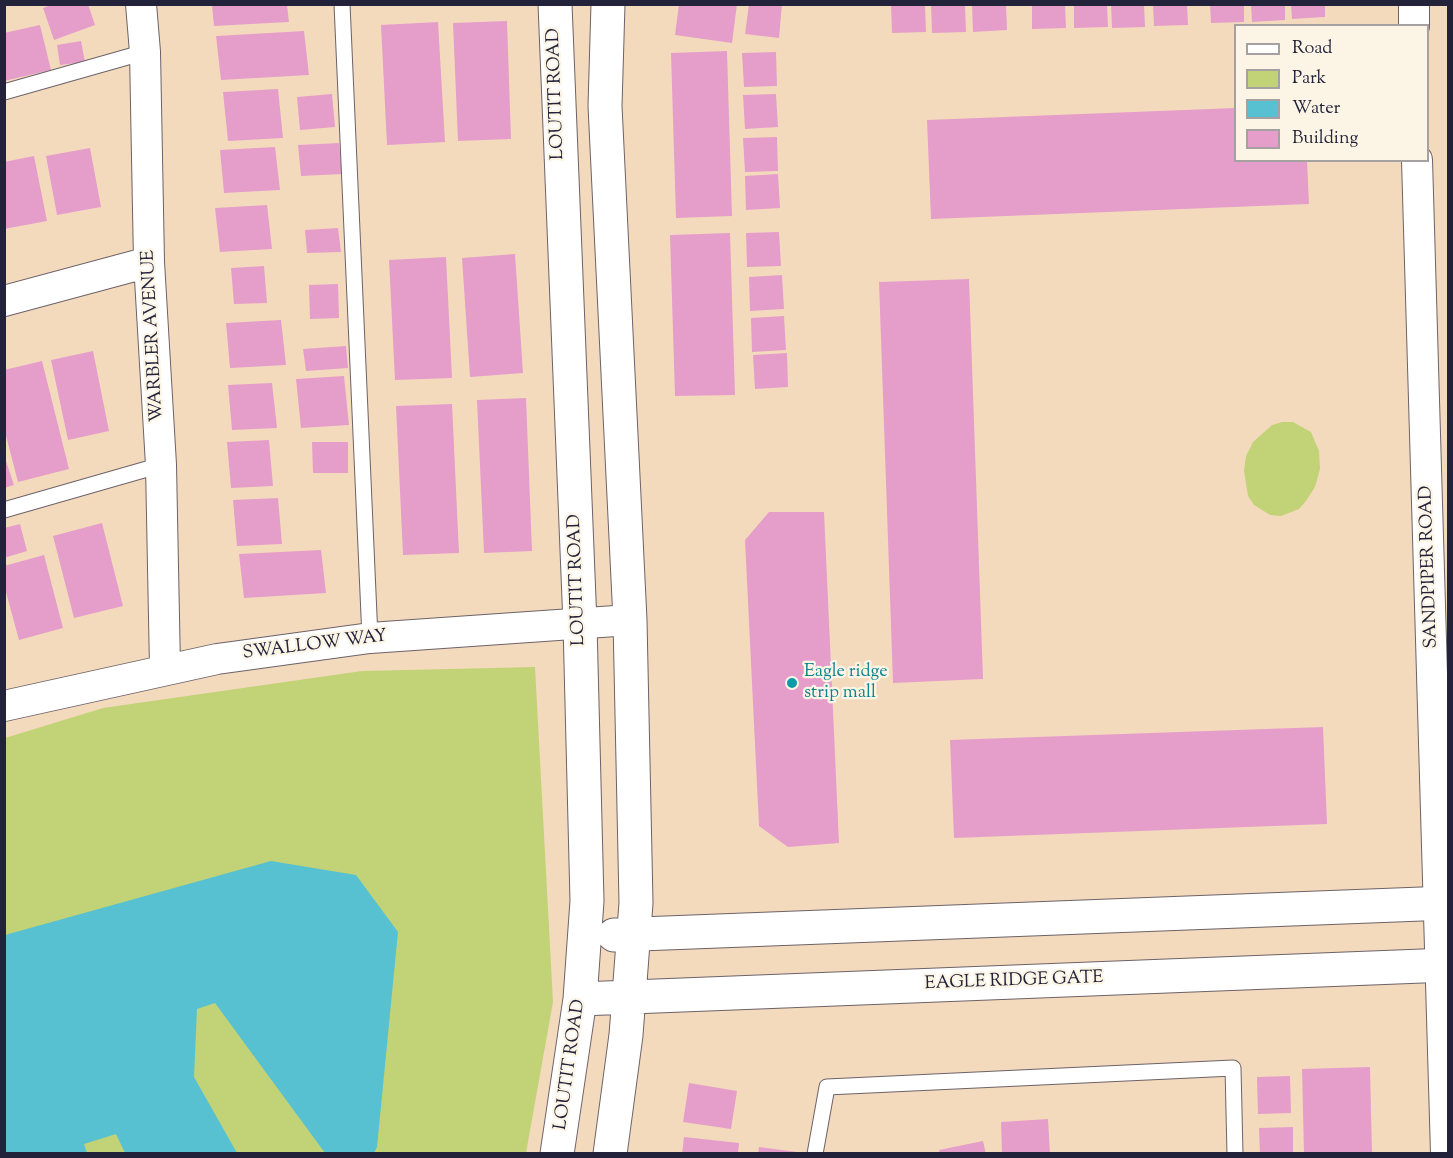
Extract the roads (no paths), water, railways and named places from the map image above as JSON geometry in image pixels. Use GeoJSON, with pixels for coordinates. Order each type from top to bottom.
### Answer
{"type":"FeatureCollection","features":[{"type":"Feature","properties":{"kind":"street","name":"WARBLER AVENUE"},"geometry":{"type":"LineString","coordinates":[[141,4],[145,52],[149,262],[161,465],[165,668]]}},
{"type":"Feature","properties":{"kind":"street","name":"LOUTIT ROAD"},"geometry":{"type":"LineString","coordinates":[[555,4],[580,624],[586,936],[580,999],[557,1154]]}},
{"type":"Feature","properties":{"kind":"street"},"geometry":{"type":"LineString","coordinates":[[608,4],[606,106],[630,620],[635,811],[634,934],[629,999],[610,1154]]}},
{"type":"Feature","properties":{"kind":"street"},"geometry":{"type":"LineString","coordinates":[[1414,4],[1414,24]]}},
{"type":"Feature","properties":{"kind":"street","name":"SANDPIPER ROAD"},"geometry":{"type":"LineString","coordinates":[[1417,162],[1443,903],[1446,1154]]}},
{"type":"Feature","properties":{"kind":"street"},"geometry":{"type":"LineString","coordinates":[[4,301],[149,262]]}},
{"type":"Feature","properties":{"kind":"street","name":"SWALLOW WAY"},"geometry":{"type":"LineString","coordinates":[[4,706],[165,668],[370,638],[630,620]]}},
{"type":"Feature","properties":{"kind":"street"},"geometry":{"type":"LineString","coordinates":[[586,936],[1443,903]]}},
{"type":"Feature","properties":{"kind":"street","name":"EAGLE RIDGE GATE"},"geometry":{"type":"LineString","coordinates":[[580,999],[629,999],[1444,965]]}},
{"type":"Feature","properties":{"kind":"lane"},"geometry":{"type":"LineString","coordinates":[[342,4],[370,638]]}},
{"type":"Feature","properties":{"kind":"lane"},"geometry":{"type":"LineString","coordinates":[[4,92],[145,52]]}},
{"type":"Feature","properties":{"kind":"lane"},"geometry":{"type":"LineString","coordinates":[[4,510],[161,465]]}},
{"type":"Feature","properties":{"kind":"lane"},"geometry":{"type":"LineString","coordinates":[[815,1154],[827,1087],[1233,1068],[1235,1154]]}},
{"type":"Feature","properties":{"kind":"water"},"geometry":{"type":"Polygon","coordinates":[[[271,861],[356,875],[398,932],[377,1147],[374,1153],[325,1153],[215,1003],[197,1009],[194,1077],[237,1153],[125,1153],[116,1134],[84,1144],[87,1153],[5,1153],[5,935],[271,861]]]}},
{"type":"Feature","properties":{"kind":"place","name":"Eagle ridge strip mall"},"geometry":{"type":"Point","coordinates":[792,683]}}]}
